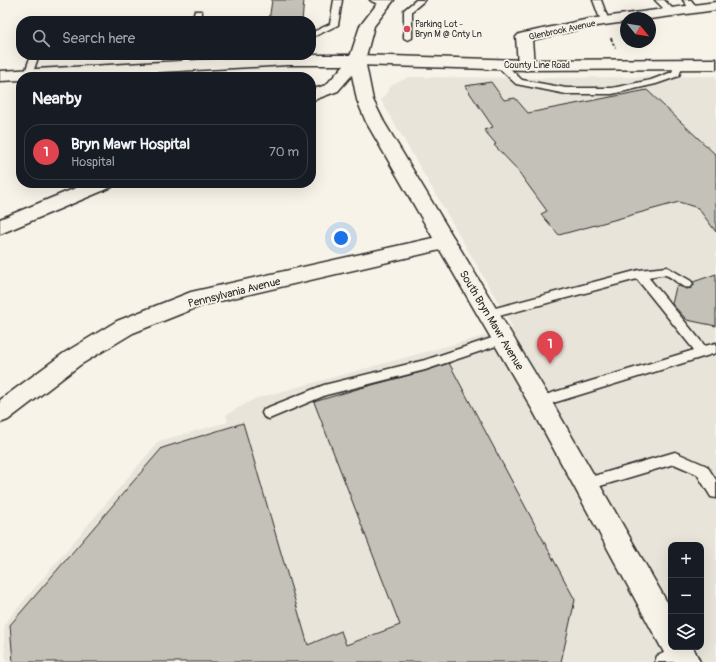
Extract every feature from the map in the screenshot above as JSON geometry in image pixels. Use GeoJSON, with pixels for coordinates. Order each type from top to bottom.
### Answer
{"type":"FeatureCollection","features":[{"type":"Feature","properties":{"kind":"main road","name":"South Bryn Mawr Avenue"},"geometry":{"type":"LineString","coordinates":[[382,0],[367,26],[357,60],[365,100],[375,122],[504,339],[587,484],[675,652]]}},
{"type":"Feature","properties":{"kind":"main road","name":"Glenbrook Avenue"},"geometry":{"type":"LineString","coordinates":[[656,14],[672,12],[691,4],[716,6]]}},
{"type":"Feature","properties":{"kind":"main road","name":"Glenbrook Avenue"},"geometry":{"type":"LineString","coordinates":[[526,65],[524,37],[620,19]]}},
{"type":"Feature","properties":{"kind":"main road","name":"County Line Road"},"geometry":{"type":"LineString","coordinates":[[316,58],[526,65],[716,64]]}},
{"type":"Feature","properties":{"kind":"main road","name":"County Line Road"},"geometry":{"type":"LineString","coordinates":[[60,72],[186,60]]}},
{"type":"Feature","properties":{"kind":"main road"},"geometry":{"type":"LineString","coordinates":[[316,94],[332,88],[357,60]]}},
{"type":"Feature","properties":{"kind":"main road","name":"County Line Road"},"geometry":{"type":"LineString","coordinates":[[0,76],[16,75]]}},
{"type":"Feature","properties":{"kind":"main road"},"geometry":{"type":"LineString","coordinates":[[0,227],[93,188]]}},
{"type":"Feature","properties":{"kind":"main road","name":"Pennsylvania Avenue"},"geometry":{"type":"LineString","coordinates":[[0,413],[72,359],[125,327],[199,298],[446,242]]}},
{"type":"Feature","properties":{"kind":"lane"},"geometry":{"type":"LineString","coordinates":[[316,34],[334,25],[338,0]]}},
{"type":"Feature","properties":{"kind":"lane"},"geometry":{"type":"LineString","coordinates":[[408,38],[408,10],[421,0]]}},
{"type":"Feature","properties":{"kind":"lane"},"geometry":{"type":"LineString","coordinates":[[597,0],[604,16],[608,21]]}},
{"type":"Feature","properties":{"kind":"lane"},"geometry":{"type":"LineString","coordinates":[[659,0],[672,12]]}},
{"type":"Feature","properties":{"kind":"lane"},"geometry":{"type":"LineString","coordinates":[[29,72],[33,60]]}},
{"type":"Feature","properties":{"kind":"lane"},"geometry":{"type":"LineString","coordinates":[[500,64],[519,82],[566,91],[612,91],[653,82],[676,74],[679,64]]}},
{"type":"Feature","properties":{"kind":"lane"},"geometry":{"type":"LineString","coordinates":[[488,314],[640,274],[666,271],[687,284]]}},
{"type":"Feature","properties":{"kind":"lane"},"geometry":{"type":"LineString","coordinates":[[640,274],[703,352]]}},
{"type":"Feature","properties":{"kind":"lane"},"geometry":{"type":"LineString","coordinates":[[270,413],[324,390],[425,364],[504,339]]}},
{"type":"Feature","properties":{"kind":"lane"},"geometry":{"type":"LineString","coordinates":[[540,402],[716,348]]}},
{"type":"Feature","properties":{"kind":"lane"},"geometry":{"type":"LineString","coordinates":[[587,484],[675,458],[702,470],[716,492]]}},
{"type":"Feature","properties":{"kind":"path"},"geometry":{"type":"LineString","coordinates":[[610,36],[616,52]]}},
{"type":"Feature","properties":{"kind":"shaded area"},"geometry":{"type":"Polygon","coordinates":[[[716,76],[716,662],[6,662],[4,640],[5,623],[159,441],[228,422],[226,415],[254,399],[513,328],[381,100],[392,85],[409,77],[547,78],[716,76]]]}},
{"type":"Feature","properties":{"kind":"building"},"geometry":{"type":"Polygon","coordinates":[[[272,0],[304,0],[302,16],[270,16],[272,0]]]}},
{"type":"Feature","properties":{"kind":"building"},"geometry":{"type":"Polygon","coordinates":[[[491,82],[504,100],[515,98],[528,113],[647,90],[716,155],[716,232],[698,208],[679,202],[559,235],[541,214],[547,211],[515,167],[494,145],[496,144],[484,130],[493,127],[465,86],[491,82]]]}},
{"type":"Feature","properties":{"kind":"building"},"geometry":{"type":"Polygon","coordinates":[[[716,274],[716,326],[687,320],[672,304],[676,287],[679,286],[687,289],[691,288],[694,285],[693,282],[716,274]]]}},
{"type":"Feature","properties":{"kind":"building"},"geometry":{"type":"Polygon","coordinates":[[[449,363],[575,600],[561,662],[13,662],[10,625],[162,448],[243,423],[308,645],[341,631],[346,645],[400,625],[314,402],[449,363]]]}},
{"type":"Feature","properties":{"kind":"place","name":"Parking Lot - Bryn M @ Cnty Ln"},"geometry":{"type":"Point","coordinates":[407,29]}},
{"type":"Feature","properties":{"kind":"place","name":"Bryn Mawr Hospital"},"geometry":{"type":"Point","coordinates":[550,364]}}]}
